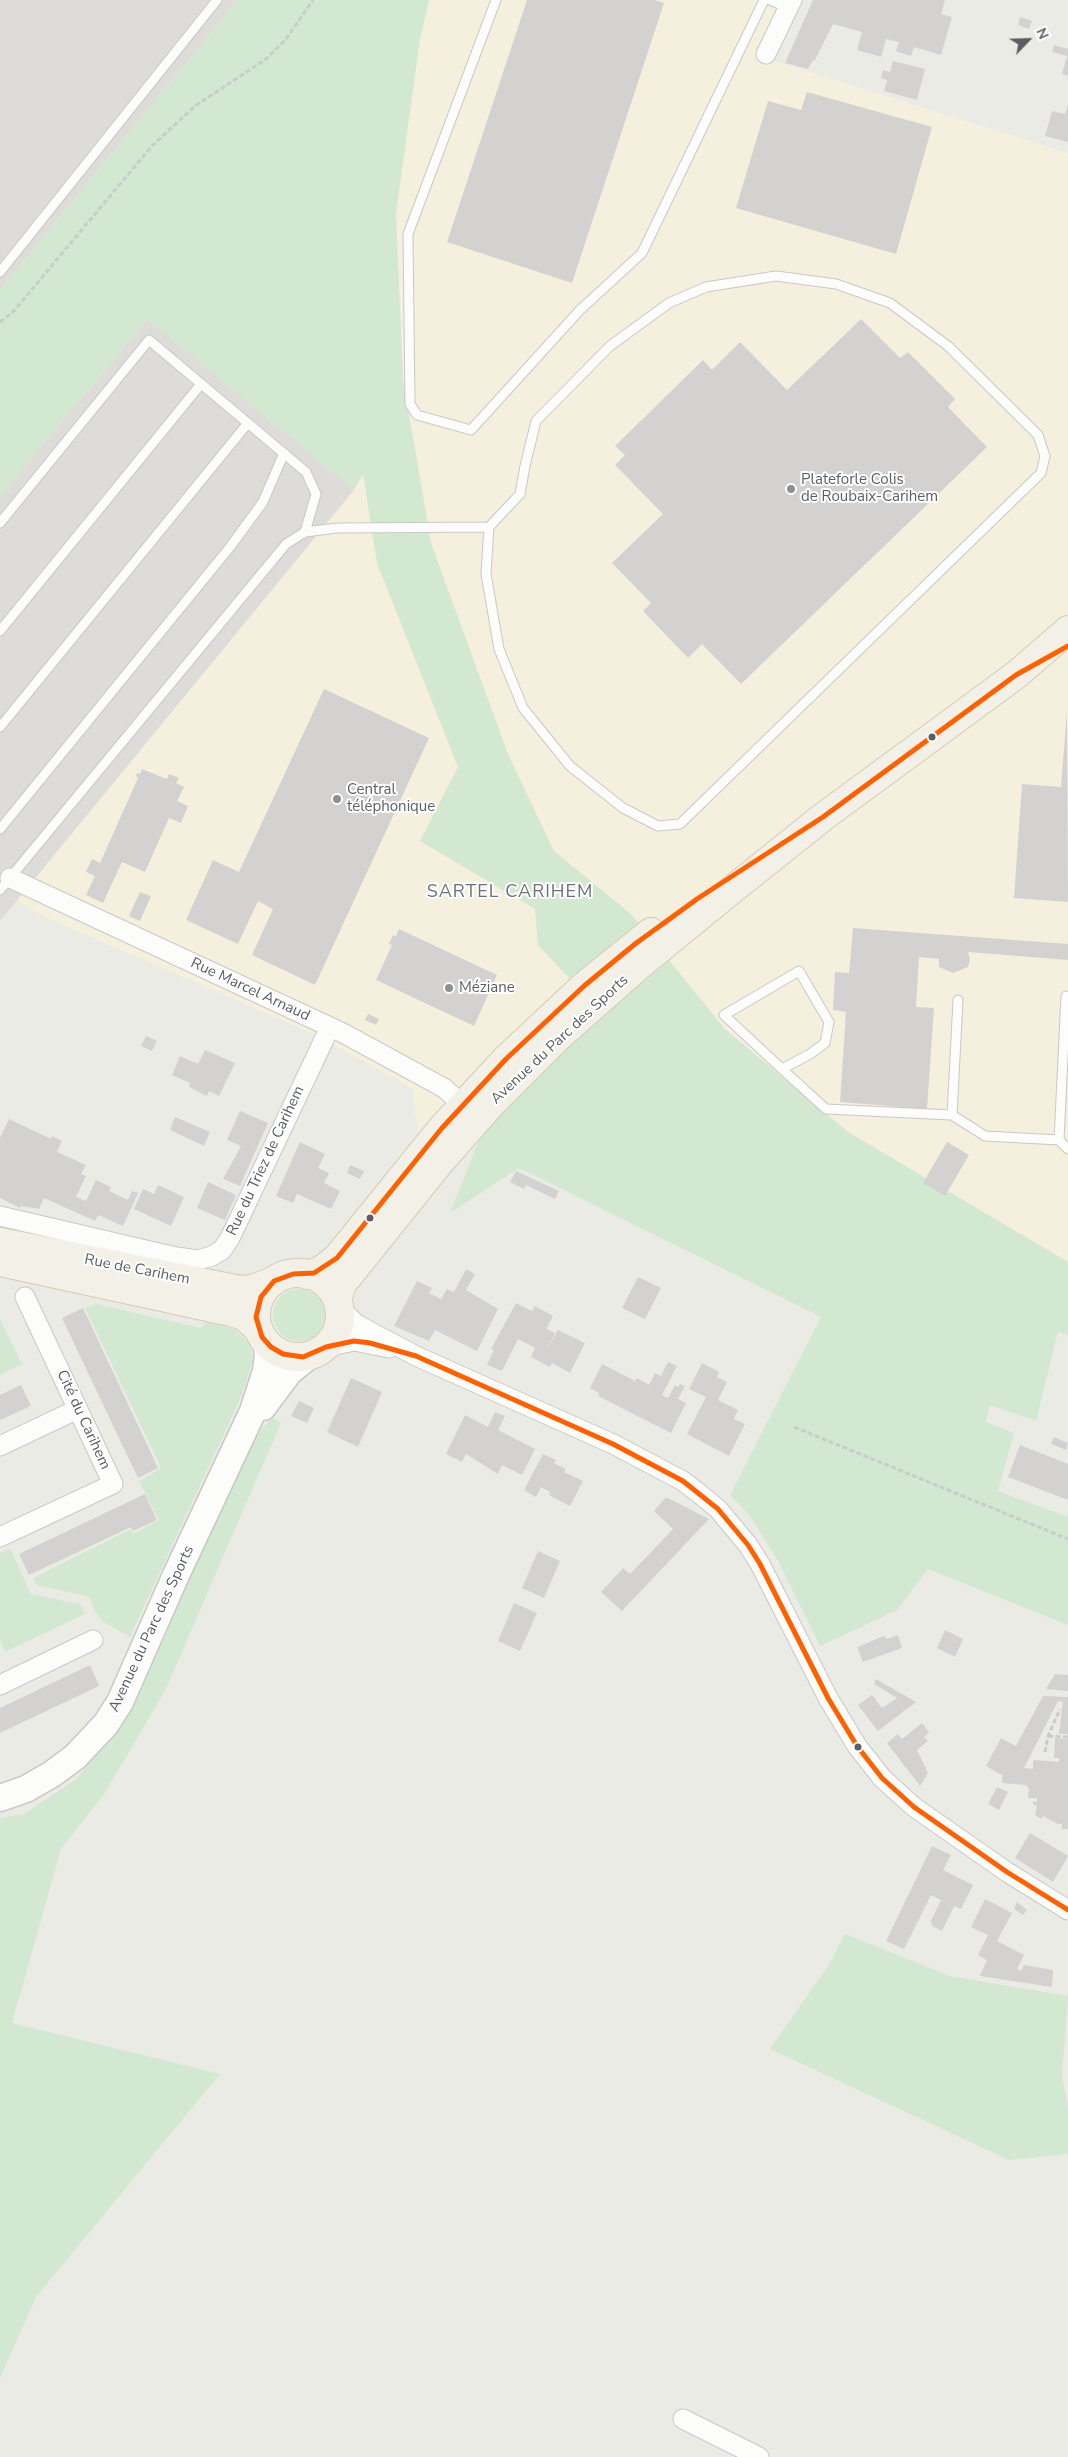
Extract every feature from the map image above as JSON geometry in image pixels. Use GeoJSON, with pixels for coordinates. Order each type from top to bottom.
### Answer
{"type":"FeatureCollection","features":[{"type":"Feature","properties":{"kind":"main road","name":"Avenue du Parc des Sports"},"geometry":{"type":"LineString","coordinates":[[338,1303],[339,1289],[347,1277],[471,1112],[545,1022],[584,986],[635,944],[697,899],[823,817],[1016,675],[1068,630]]}},
{"type":"Feature","properties":{"kind":"main road","name":"Avenue du Parc des Sports"},"geometry":{"type":"LineString","coordinates":[[1016,675],[1068,646]]}},
{"type":"Feature","properties":{"kind":"main road","name":"Avenue du Parc des Sports"},"geometry":{"type":"LineString","coordinates":[[306,1274],[320,1271],[337,1258],[412,1164],[471,1112]]}},
{"type":"Feature","properties":{"kind":"main road","name":"Rue de Carihem"},"geometry":{"type":"LineString","coordinates":[[0,1242],[240,1290],[252,1289],[274,1282]]}},
{"type":"Feature","properties":{"kind":"main road","name":"Rue de Carihem"},"geometry":{"type":"LineString","coordinates":[[0,1262],[232,1312],[244,1316],[263,1336]]}},
{"type":"Feature","properties":{"kind":"main road"},"geometry":{"type":"LineString","coordinates":[[306,1274],[325,1283],[338,1303],[340,1319],[337,1331],[318,1351],[289,1356],[276,1351],[263,1336],[256,1317],[258,1303],[264,1291],[274,1282],[286,1275],[306,1274]]}},
{"type":"Feature","properties":{"kind":"street"},"geometry":{"type":"LineString","coordinates":[[766,54],[790,4]]}},
{"type":"Feature","properties":{"kind":"street","name":"Rue Marcel Arnaud"},"geometry":{"type":"LineString","coordinates":[[5,884],[330,1027],[433,1081],[452,1094],[471,1112]]}},
{"type":"Feature","properties":{"kind":"street","name":"Rue du Triez de Carihem"},"geometry":{"type":"LineString","coordinates":[[0,1216],[176,1257],[198,1260],[212,1256],[222,1250],[230,1238],[330,1027]]}},
{"type":"Feature","properties":{"kind":"street","name":"Cité du Carihem"},"geometry":{"type":"LineString","coordinates":[[0,1537],[113,1484],[25,1296]]}},
{"type":"Feature","properties":{"kind":"street"},"geometry":{"type":"LineString","coordinates":[[338,1303],[356,1324],[416,1356],[598,1437],[683,1481],[718,1509],[748,1545],[836,1712],[862,1752],[882,1778],[914,1806],[1015,1878],[1068,1910]]}},
{"type":"Feature","properties":{"kind":"street","name":"Avenue du Parc des Sports"},"geometry":{"type":"LineString","coordinates":[[0,1798],[26,1789],[52,1774],[75,1757],[106,1724],[120,1702],[176,1575],[240,1441],[261,1390],[268,1363],[263,1336]]}},
{"type":"Feature","properties":{"kind":"street"},"geometry":{"type":"LineString","coordinates":[[318,1351],[354,1342],[386,1347],[416,1356]]}},
{"type":"Feature","properties":{"kind":"street","name":"Avenue du Parc des Sports"},"geometry":{"type":"LineString","coordinates":[[240,1441],[288,1372],[318,1351]]}},
{"type":"Feature","properties":{"kind":"street"},"geometry":{"type":"LineString","coordinates":[[0,1446],[78,1409]]}},
{"type":"Feature","properties":{"kind":"street"},"geometry":{"type":"LineString","coordinates":[[0,1685],[93,1640]]}},
{"type":"Feature","properties":{"kind":"street"},"geometry":{"type":"LineString","coordinates":[[683,2419],[759,2457]]}},
{"type":"Feature","properties":{"kind":"lane"},"geometry":{"type":"LineString","coordinates":[[0,272],[217,0]]}},
{"type":"Feature","properties":{"kind":"lane"},"geometry":{"type":"LineString","coordinates":[[496,0],[408,234],[410,404],[417,415],[471,430],[580,310],[642,253],[764,0]]}},
{"type":"Feature","properties":{"kind":"lane"},"geometry":{"type":"LineString","coordinates":[[770,0],[790,4]]}},
{"type":"Feature","properties":{"kind":"lane"},"geometry":{"type":"LineString","coordinates":[[5,884],[286,544],[305,532],[337,528],[489,527],[520,494],[524,466],[536,421],[610,346],[669,303],[706,287],[776,276],[836,284],[890,303],[948,346],[1038,435],[1045,456],[1040,473],[680,824],[658,826],[622,808],[570,766],[523,708],[499,649],[486,574],[489,527]]}},
{"type":"Feature","properties":{"kind":"lane"},"geometry":{"type":"LineString","coordinates":[[0,523],[149,340],[306,472],[316,494],[305,532]]}},
{"type":"Feature","properties":{"kind":"lane"},"geometry":{"type":"LineString","coordinates":[[0,631],[201,384]]}},
{"type":"Feature","properties":{"kind":"lane"},"geometry":{"type":"LineString","coordinates":[[0,727],[248,423]]}},
{"type":"Feature","properties":{"kind":"lane"},"geometry":{"type":"LineString","coordinates":[[0,829],[230,547],[263,502],[284,453]]}},
{"type":"Feature","properties":{"kind":"lane"},"geometry":{"type":"LineString","coordinates":[[782,1069],[810,1054],[825,1043],[829,1022],[799,971],[724,1015],[826,1110],[952,1115],[985,1136],[1059,1140],[1068,1149]]}},
{"type":"Feature","properties":{"kind":"lane"},"geometry":{"type":"LineString","coordinates":[[1059,1140],[1066,996]]}},
{"type":"Feature","properties":{"kind":"lane"},"geometry":{"type":"LineString","coordinates":[[952,1115],[958,1000]]}},
{"type":"Feature","properties":{"kind":"path"},"geometry":{"type":"LineString","coordinates":[[0,322],[13,312],[152,146],[196,106],[266,59],[286,39],[313,0]]}},
{"type":"Feature","properties":{"kind":"path"},"geometry":{"type":"LineString","coordinates":[[794,1427],[1068,1539]]}},
{"type":"Feature","properties":{"kind":"path"},"geometry":{"type":"LineString","coordinates":[[1045,1752],[1048,1736],[1060,1709]]}},
{"type":"Feature","properties":{"kind":"path"},"geometry":{"type":"LineString","coordinates":[[1048,1736],[1068,1737]]}},
{"type":"Feature","properties":{"kind":"shaded area"},"geometry":{"type":"Polygon","coordinates":[[[0,0],[238,0],[0,290],[0,0]]]}},
{"type":"Feature","properties":{"kind":"shaded area"},"geometry":{"type":"Polygon","coordinates":[[[429,0],[781,0],[771,60],[1068,153],[1068,1262],[848,1132],[725,1029],[631,914],[554,851],[508,755],[431,543],[403,379],[396,213],[420,39],[429,0]]]}},
{"type":"Feature","properties":{"kind":"shaded area"},"geometry":{"type":"Polygon","coordinates":[[[148,319],[354,490],[0,921],[0,495],[148,319]]]}},
{"type":"Feature","properties":{"kind":"shaded area"},"geometry":{"type":"Polygon","coordinates":[[[363,473],[377,563],[458,767],[420,841],[535,909],[538,945],[571,980],[419,1140],[412,1088],[314,1034],[47,918],[17,900],[354,490],[363,473]]]}},
{"type":"Feature","properties":{"kind":"green space"},"geometry":{"type":"Polygon","coordinates":[[[238,0],[429,0],[420,39],[396,213],[403,379],[431,543],[508,754],[554,851],[631,914],[641,926],[571,980],[538,945],[535,909],[420,841],[458,767],[377,563],[363,474],[354,490],[148,319],[0,495],[0,290],[238,0]]]}},
{"type":"Feature","properties":{"kind":"green space"},"geometry":{"type":"Polygon","coordinates":[[[663,953],[725,1029],[848,1132],[1068,1262],[1068,1335],[1058,1331],[1036,1421],[990,1405],[986,1422],[1014,1433],[998,1491],[1068,1517],[1068,1625],[928,1569],[897,1610],[820,1646],[778,1561],[750,1516],[730,1495],[821,1317],[519,1168],[450,1213],[486,1123],[663,953]]]}},
{"type":"Feature","properties":{"kind":"green space"},"geometry":{"type":"Polygon","coordinates":[[[294,1289],[304,1289],[318,1296],[325,1310],[325,1320],[318,1334],[304,1341],[294,1341],[284,1337],[277,1330],[273,1320],[273,1310],[277,1300],[284,1293],[294,1289]]]}},
{"type":"Feature","properties":{"kind":"green space"},"geometry":{"type":"Polygon","coordinates":[[[96,1304],[201,1328],[206,1322],[235,1329],[251,1346],[253,1360],[241,1397],[130,1637],[103,1622],[95,1611],[89,1597],[37,1585],[33,1578],[131,1529],[133,1534],[159,1520],[139,1481],[161,1468],[85,1308],[96,1304]]]}},
{"type":"Feature","properties":{"kind":"green space"},"geometry":{"type":"Polygon","coordinates":[[[0,1319],[22,1364],[0,1375],[0,1319]]]}},
{"type":"Feature","properties":{"kind":"green space"},"geometry":{"type":"Polygon","coordinates":[[[273,1418],[281,1423],[165,1691],[104,1794],[61,1849],[12,2023],[220,2074],[36,2297],[0,2378],[0,1818],[24,1814],[76,1779],[115,1733],[165,1637],[216,1513],[263,1427],[273,1418]]]}},
{"type":"Feature","properties":{"kind":"green space"},"geometry":{"type":"Polygon","coordinates":[[[10,1548],[31,1594],[80,1604],[85,1614],[5,1652],[0,1641],[0,1553],[10,1548]]]}},
{"type":"Feature","properties":{"kind":"green space"},"geometry":{"type":"Polygon","coordinates":[[[845,1934],[950,1976],[1068,1996],[1062,2077],[1068,2107],[1068,2154],[1009,2160],[770,2049],[828,1966],[845,1934]]]}},
{"type":"Feature","properties":{"kind":"building"},"geometry":{"type":"Polygon","coordinates":[[[527,0],[655,0],[664,3],[572,283],[447,242],[527,0]]]}},
{"type":"Feature","properties":{"kind":"building"},"geometry":{"type":"Polygon","coordinates":[[[813,0],[945,0],[941,14],[952,17],[941,55],[914,47],[911,56],[896,51],[899,42],[886,39],[881,57],[857,50],[862,32],[833,24],[815,60],[813,60],[808,69],[785,63],[813,0]]]}},
{"type":"Feature","properties":{"kind":"building"},"geometry":{"type":"Polygon","coordinates":[[[1020,17],[1032,21],[1029,29],[1018,25],[1020,17]]]}},
{"type":"Feature","properties":{"kind":"building"},"geometry":{"type":"Polygon","coordinates":[[[1054,45],[1068,49],[1068,76],[1062,74],[1067,56],[1052,52],[1054,45]]]}},
{"type":"Feature","properties":{"kind":"building"},"geometry":{"type":"Polygon","coordinates":[[[893,61],[925,69],[917,100],[884,91],[887,80],[881,78],[883,70],[890,72],[893,61]]]}},
{"type":"Feature","properties":{"kind":"building"},"geometry":{"type":"Polygon","coordinates":[[[807,92],[932,127],[896,254],[736,208],[768,101],[801,110],[807,92]]]}},
{"type":"Feature","properties":{"kind":"building"},"geometry":{"type":"Polygon","coordinates":[[[1068,104],[1068,142],[1045,136],[1052,111],[1065,114],[1068,104]]]}},
{"type":"Feature","properties":{"kind":"building","name":"Plateforle Colis de Roubaix-Carihem"},"geometry":{"type":"Polygon","coordinates":[[[861,319],[900,358],[908,352],[955,399],[948,407],[987,447],[741,684],[702,644],[688,658],[643,611],[651,603],[612,563],[663,514],[615,465],[625,455],[615,446],[703,360],[712,370],[740,342],[787,390],[861,319]]]}},
{"type":"Feature","properties":{"kind":"building","name":"Central téléphonique"},"geometry":{"type":"Polygon","coordinates":[[[324,689],[429,738],[315,985],[252,955],[273,909],[258,901],[238,944],[186,920],[213,860],[239,872],[324,689]]]}},
{"type":"Feature","properties":{"kind":"building"},"geometry":{"type":"Polygon","coordinates":[[[1067,711],[1068,902],[1014,898],[1022,784],[1061,787],[1067,711]]]}},
{"type":"Feature","properties":{"kind":"building"},"geometry":{"type":"Polygon","coordinates":[[[142,769],[167,779],[169,774],[179,778],[176,783],[184,787],[177,801],[188,806],[181,823],[169,818],[145,872],[122,862],[103,903],[86,895],[95,876],[86,872],[92,859],[100,863],[138,778],[136,776],[137,773],[140,774],[142,769]]]}},
{"type":"Feature","properties":{"kind":"building"},"geometry":{"type":"Polygon","coordinates":[[[140,892],[151,896],[140,921],[129,916],[140,892]]]}},
{"type":"Feature","properties":{"kind":"building"},"geometry":{"type":"Polygon","coordinates":[[[853,928],[1068,944],[1068,960],[968,952],[970,960],[968,967],[953,973],[939,967],[939,959],[919,957],[916,1007],[934,1008],[927,1109],[840,1102],[846,1012],[833,1010],[835,972],[849,973],[853,928]]]}},
{"type":"Feature","properties":{"kind":"building"},"geometry":{"type":"Polygon","coordinates":[[[399,929],[497,975],[474,1026],[376,980],[392,945],[389,944],[393,935],[396,936],[399,929]]]}},
{"type":"Feature","properties":{"kind":"building"},"geometry":{"type":"Polygon","coordinates":[[[368,1014],[379,1019],[376,1025],[365,1020],[368,1014]]]}},
{"type":"Feature","properties":{"kind":"building"},"geometry":{"type":"Polygon","coordinates":[[[146,1036],[157,1041],[152,1051],[141,1046],[146,1036]]]}},
{"type":"Feature","properties":{"kind":"building"},"geometry":{"type":"Polygon","coordinates":[[[205,1050],[235,1063],[219,1096],[209,1091],[207,1096],[189,1087],[190,1083],[172,1075],[180,1056],[198,1064],[205,1050]]]}},
{"type":"Feature","properties":{"kind":"building"},"geometry":{"type":"Polygon","coordinates":[[[240,1111],[268,1123],[240,1186],[223,1179],[241,1146],[227,1140],[240,1111]]]}},
{"type":"Feature","properties":{"kind":"building"},"geometry":{"type":"Polygon","coordinates":[[[175,1117],[210,1132],[204,1146],[170,1130],[175,1117]]]}},
{"type":"Feature","properties":{"kind":"building"},"geometry":{"type":"Polygon","coordinates":[[[9,1119],[51,1139],[52,1136],[62,1141],[57,1152],[86,1165],[81,1174],[86,1176],[76,1197],[86,1201],[96,1180],[111,1187],[109,1191],[128,1200],[132,1191],[138,1193],[123,1226],[98,1215],[95,1221],[44,1198],[39,1209],[21,1206],[20,1208],[0,1198],[0,1138],[9,1119]]]}},
{"type":"Feature","properties":{"kind":"building"},"geometry":{"type":"Polygon","coordinates":[[[300,1142],[325,1154],[318,1168],[329,1173],[324,1183],[340,1191],[331,1209],[297,1194],[293,1203],[276,1196],[300,1142]]]}},
{"type":"Feature","properties":{"kind":"building"},"geometry":{"type":"Polygon","coordinates":[[[947,1142],[969,1155],[945,1196],[923,1183],[947,1142]]]}},
{"type":"Feature","properties":{"kind":"building"},"geometry":{"type":"Polygon","coordinates":[[[350,1165],[364,1171],[360,1179],[347,1173],[350,1165]]]}},
{"type":"Feature","properties":{"kind":"building"},"geometry":{"type":"Polygon","coordinates":[[[516,1171],[559,1191],[555,1199],[526,1185],[524,1189],[510,1182],[516,1171]]]}},
{"type":"Feature","properties":{"kind":"building"},"geometry":{"type":"Polygon","coordinates":[[[208,1182],[236,1195],[225,1220],[197,1208],[208,1182]]]}},
{"type":"Feature","properties":{"kind":"building"},"geometry":{"type":"Polygon","coordinates":[[[158,1185],[184,1197],[171,1226],[134,1209],[143,1189],[154,1194],[158,1185]]]}},
{"type":"Feature","properties":{"kind":"building"},"geometry":{"type":"Polygon","coordinates":[[[466,1269],[475,1274],[466,1290],[498,1309],[477,1351],[435,1330],[429,1341],[394,1326],[417,1281],[432,1288],[429,1293],[441,1299],[447,1289],[454,1292],[466,1269]]]}},
{"type":"Feature","properties":{"kind":"building"},"geometry":{"type":"Polygon","coordinates":[[[638,1277],[661,1288],[645,1319],[622,1308],[638,1277]]]}},
{"type":"Feature","properties":{"kind":"building"},"geometry":{"type":"Polygon","coordinates":[[[516,1303],[532,1311],[535,1306],[553,1316],[546,1329],[555,1333],[545,1353],[558,1330],[585,1343],[570,1373],[552,1363],[550,1367],[531,1357],[535,1348],[518,1339],[502,1371],[487,1365],[494,1350],[491,1349],[516,1303]]]}},
{"type":"Feature","properties":{"kind":"building"},"geometry":{"type":"Polygon","coordinates":[[[83,1308],[158,1468],[138,1478],[62,1318],[83,1308]]]}},
{"type":"Feature","properties":{"kind":"building"},"geometry":{"type":"Polygon","coordinates":[[[668,1362],[677,1366],[662,1395],[668,1398],[675,1385],[678,1387],[680,1384],[685,1386],[678,1399],[686,1403],[671,1433],[598,1396],[599,1393],[590,1388],[602,1364],[635,1381],[637,1378],[649,1385],[655,1373],[661,1376],[668,1362]]]}},
{"type":"Feature","properties":{"kind":"building"},"geometry":{"type":"Polygon","coordinates":[[[702,1363],[719,1372],[717,1377],[727,1382],[718,1400],[738,1410],[734,1419],[745,1424],[729,1456],[687,1434],[706,1397],[689,1389],[702,1363]]]}},
{"type":"Feature","properties":{"kind":"building"},"geometry":{"type":"Polygon","coordinates":[[[351,1378],[382,1392],[358,1447],[327,1432],[351,1378]]]}},
{"type":"Feature","properties":{"kind":"building"},"geometry":{"type":"Polygon","coordinates":[[[21,1385],[31,1406],[0,1420],[0,1395],[21,1385]]]}},
{"type":"Feature","properties":{"kind":"building"},"geometry":{"type":"Polygon","coordinates":[[[299,1401],[314,1408],[307,1423],[291,1416],[299,1401]]]}},
{"type":"Feature","properties":{"kind":"building"},"geometry":{"type":"Polygon","coordinates":[[[495,1412],[505,1416],[498,1430],[535,1449],[522,1475],[502,1465],[498,1474],[466,1454],[462,1462],[446,1454],[465,1415],[488,1427],[495,1412]]]}},
{"type":"Feature","properties":{"kind":"building"},"geometry":{"type":"Polygon","coordinates":[[[1054,1437],[1068,1443],[1066,1450],[1051,1444],[1054,1437]]]}},
{"type":"Feature","properties":{"kind":"building"},"geometry":{"type":"Polygon","coordinates":[[[1020,1445],[1068,1464],[1068,1500],[1008,1477],[1020,1445]]]}},
{"type":"Feature","properties":{"kind":"building"},"geometry":{"type":"Polygon","coordinates":[[[543,1454],[556,1460],[554,1463],[566,1469],[564,1472],[583,1481],[570,1506],[549,1495],[550,1492],[541,1487],[536,1497],[524,1490],[543,1454]]]}},
{"type":"Feature","properties":{"kind":"building"},"geometry":{"type":"Polygon","coordinates":[[[145,1494],[157,1520],[133,1531],[131,1527],[29,1575],[19,1554],[145,1494]]]}},
{"type":"Feature","properties":{"kind":"building"},"geometry":{"type":"Polygon","coordinates":[[[666,1497],[709,1519],[622,1611],[601,1592],[623,1568],[630,1574],[673,1529],[654,1511],[666,1497]]]}},
{"type":"Feature","properties":{"kind":"building"},"geometry":{"type":"Polygon","coordinates":[[[538,1551],[560,1561],[544,1598],[522,1588],[538,1551]]]}},
{"type":"Feature","properties":{"kind":"building"},"geometry":{"type":"Polygon","coordinates":[[[514,1603],[537,1613],[520,1651],[498,1641],[514,1603]]]}},
{"type":"Feature","properties":{"kind":"building"},"geometry":{"type":"Polygon","coordinates":[[[945,1630],[963,1639],[955,1657],[937,1648],[945,1630]]]}},
{"type":"Feature","properties":{"kind":"building"},"geometry":{"type":"Polygon","coordinates":[[[898,1635],[902,1648],[863,1662],[857,1647],[884,1636],[886,1639],[898,1635]]]}},
{"type":"Feature","properties":{"kind":"building"},"geometry":{"type":"Polygon","coordinates":[[[90,1665],[99,1686],[0,1733],[0,1708],[90,1665]]]}},
{"type":"Feature","properties":{"kind":"building"},"geometry":{"type":"Polygon","coordinates":[[[1055,1674],[1068,1675],[1068,1691],[1046,1689],[1055,1674]]]}},
{"type":"Feature","properties":{"kind":"building"},"geometry":{"type":"Polygon","coordinates":[[[876,1679],[916,1702],[878,1731],[858,1705],[872,1695],[882,1708],[897,1698],[874,1684],[876,1679]]]}},
{"type":"Feature","properties":{"kind":"building"},"geometry":{"type":"Polygon","coordinates":[[[1043,1696],[1068,1697],[1068,1734],[1059,1734],[1063,1702],[1058,1701],[1024,1768],[1033,1769],[1033,1760],[1059,1762],[1059,1758],[1054,1758],[1055,1738],[1068,1739],[1068,1829],[1062,1829],[1062,1824],[1058,1824],[1043,1816],[1041,1819],[1035,1815],[1037,1806],[1033,1804],[1033,1801],[1037,1802],[1037,1798],[1028,1798],[1029,1789],[1026,1785],[1002,1783],[1003,1771],[1002,1775],[986,1766],[1001,1738],[1016,1746],[1043,1696]]]}},
{"type":"Feature","properties":{"kind":"building"},"geometry":{"type":"Polygon","coordinates":[[[922,1723],[929,1732],[924,1737],[928,1741],[917,1750],[928,1773],[920,1786],[887,1743],[898,1734],[902,1739],[922,1723]]]}},
{"type":"Feature","properties":{"kind":"building"},"geometry":{"type":"Polygon","coordinates":[[[997,1787],[1008,1792],[999,1810],[988,1804],[997,1787]]]}},
{"type":"Feature","properties":{"kind":"building"},"geometry":{"type":"Polygon","coordinates":[[[1030,1833],[1068,1856],[1053,1882],[1015,1858],[1030,1833]]]}},
{"type":"Feature","properties":{"kind":"building"},"geometry":{"type":"Polygon","coordinates":[[[932,1846],[951,1855],[943,1870],[973,1885],[961,1909],[954,1906],[942,1931],[932,1926],[931,1921],[941,1900],[931,1895],[904,1949],[886,1941],[932,1846]]]}},
{"type":"Feature","properties":{"kind":"building"},"geometry":{"type":"Polygon","coordinates":[[[985,1899],[1012,1913],[997,1941],[1024,1955],[1017,1969],[1021,1971],[1024,1965],[1053,1970],[1052,1987],[980,1976],[987,1960],[978,1955],[988,1935],[971,1927],[985,1899]]]}},
{"type":"Feature","properties":{"kind":"building"},"geometry":{"type":"Polygon","coordinates":[[[1017,1902],[1027,1910],[1023,1915],[1014,1909],[1017,1902]]]}},
{"type":"Feature","properties":{"kind":"transit line"},"geometry":{"type":"LineString","coordinates":[[1068,646],[1016,675],[823,817],[697,899],[635,944],[584,986],[506,1059],[442,1128],[337,1258],[314,1273],[293,1274],[274,1281],[261,1297],[256,1317],[262,1337],[271,1347],[283,1354],[303,1357],[326,1347],[354,1341],[370,1343],[416,1356],[613,1444],[683,1481],[718,1509],[748,1545],[760,1564],[828,1698],[857,1746],[882,1778],[914,1807],[1007,1872],[1068,1910]]}},
{"type":"Feature","properties":{"kind":"place","name":"Plateforle Colis de Roubaix-Carihem"},"geometry":{"type":"Point","coordinates":[791,489]}},
{"type":"Feature","properties":{"kind":"place","name":"Central téléphonique"},"geometry":{"type":"Point","coordinates":[337,799]}},
{"type":"Feature","properties":{"kind":"place","name":"Méziane"},"geometry":{"type":"Point","coordinates":[449,988]}},
{"type":"Feature","properties":{"kind":"district","name":"SARTEL CARIHEM"},"geometry":{"type":"Point","coordinates":[510,893]}}]}
